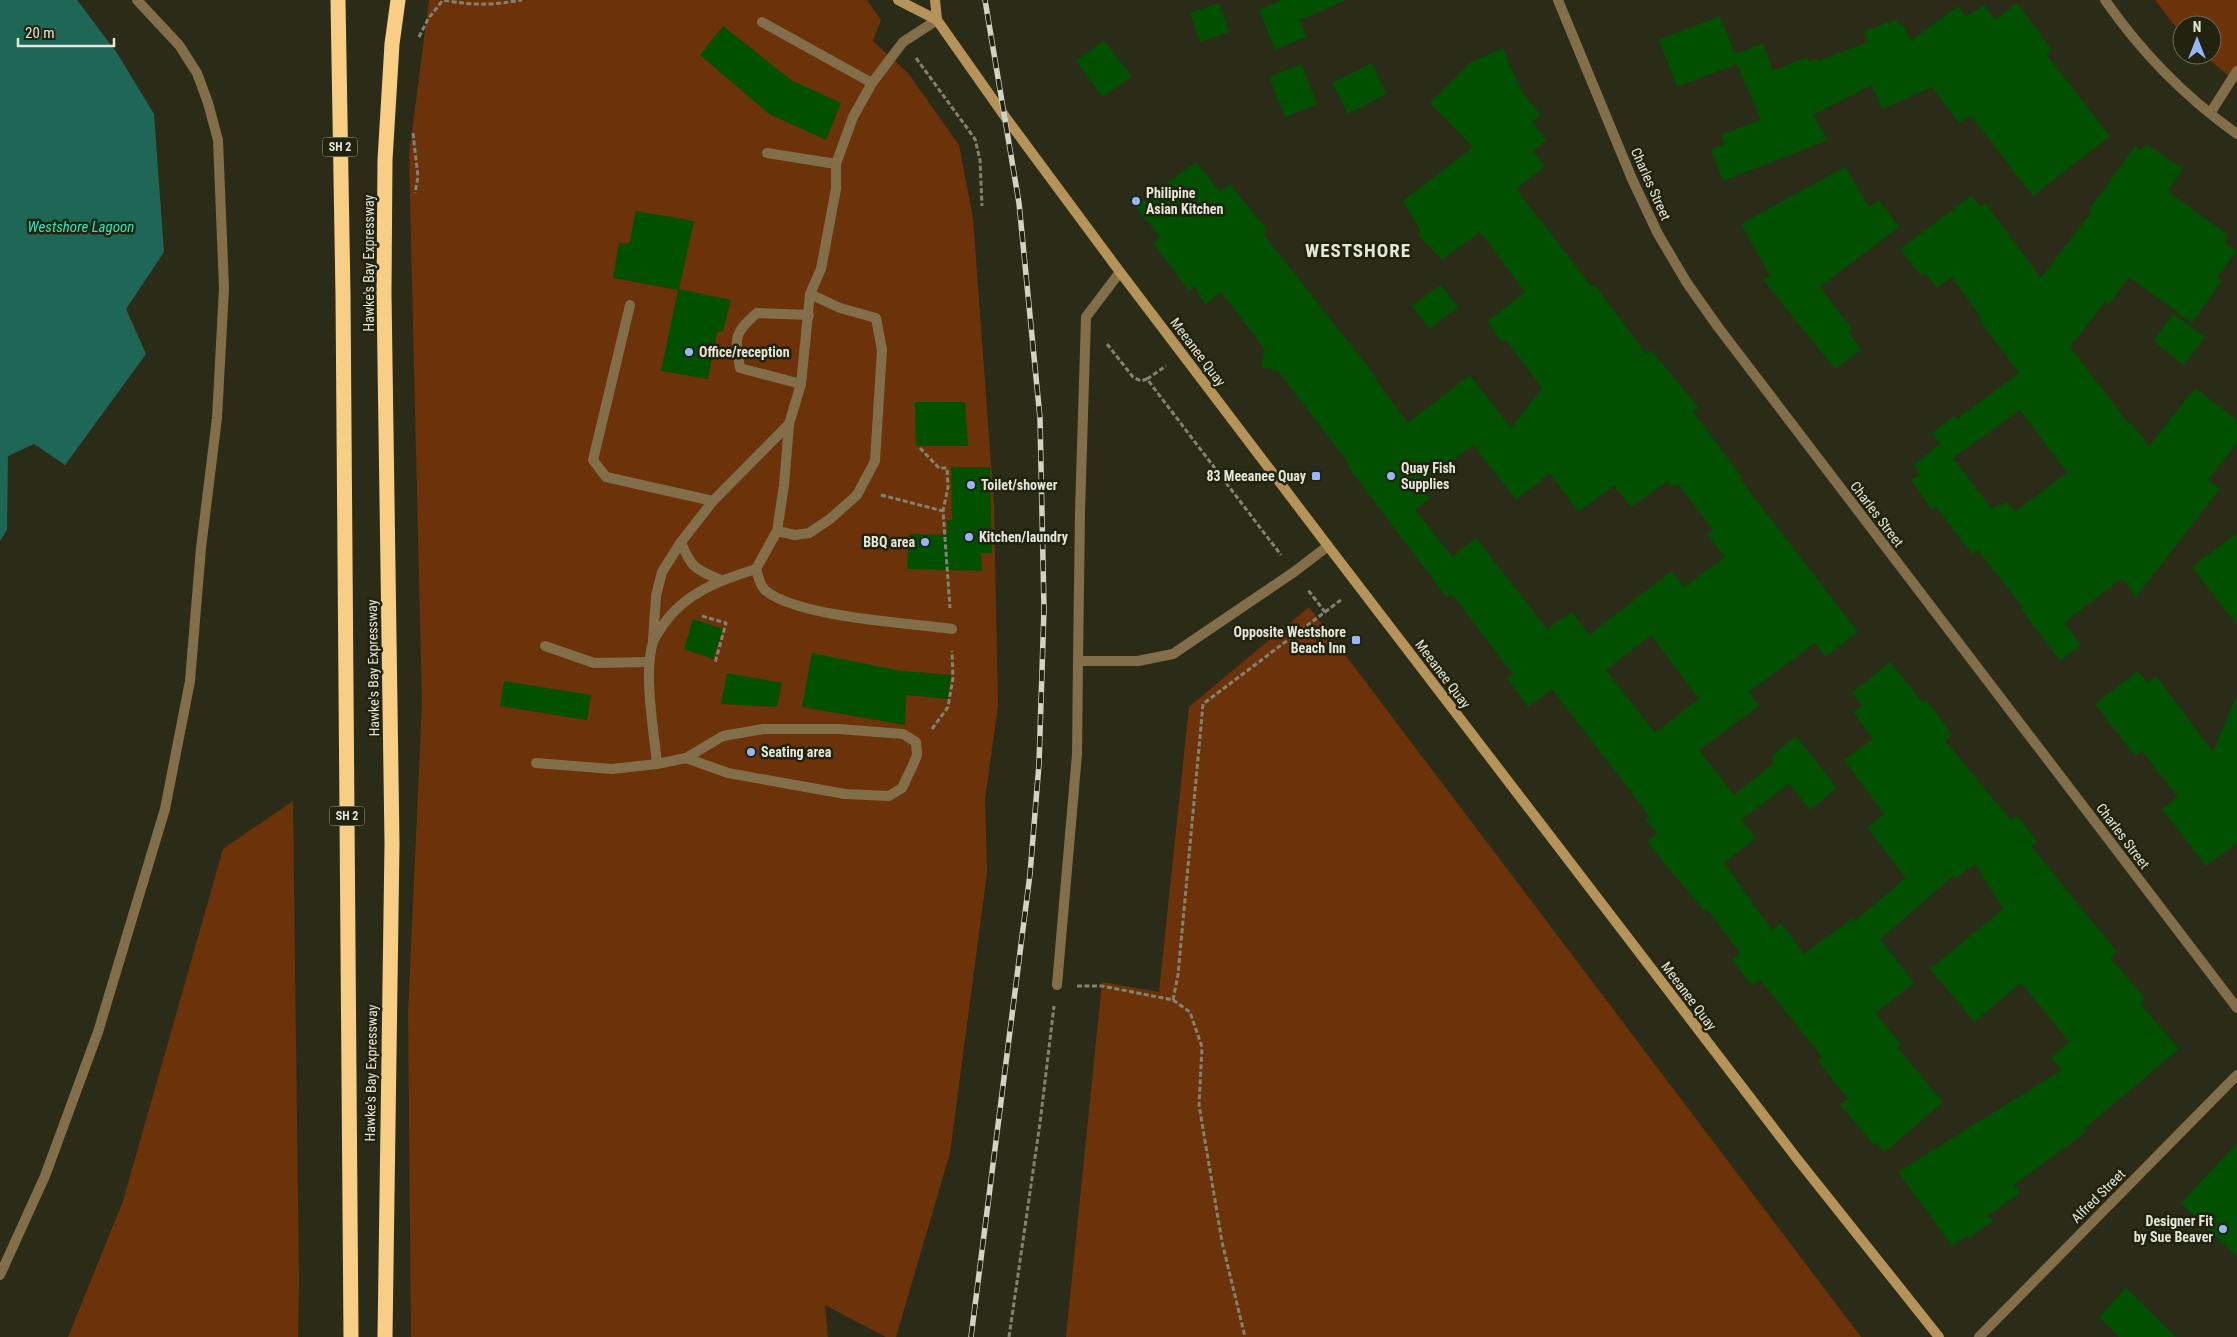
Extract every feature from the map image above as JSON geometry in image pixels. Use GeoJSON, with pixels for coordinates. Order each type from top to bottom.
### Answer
{"type":"FeatureCollection","features":[{"type":"Feature","properties":{"kind":"highway","name":"Hawke's Bay Expressway"},"geometry":{"type":"LineString","coordinates":[[338,0],[343,295],[351,1337]]}},
{"type":"Feature","properties":{"kind":"highway","name":"Hawke's Bay Expressway"},"geometry":{"type":"LineString","coordinates":[[385,1337],[392,843],[384,293],[385,169],[392,44],[398,0]]}},
{"type":"Feature","properties":{"kind":"main road","name":"Meeanee Quay"},"geometry":{"type":"LineString","coordinates":[[898,0],[937,20],[1006,118],[1120,272],[1328,546],[1798,1160],[1939,1337]]}},
{"type":"Feature","properties":{"kind":"main road","name":"Meeanee Quay"},"geometry":{"type":"LineString","coordinates":[[935,0],[937,20]]}},
{"type":"Feature","properties":{"kind":"street"},"geometry":{"type":"LineString","coordinates":[[0,1275],[45,1176],[98,1032],[165,809],[190,681],[201,548],[216,418],[224,288],[218,140],[208,103],[197,73],[179,45],[137,0]]}},
{"type":"Feature","properties":{"kind":"street","name":"Charles Street"},"geometry":{"type":"LineString","coordinates":[[1558,0],[1632,179],[1658,234],[1687,283],[1718,327],[2236,1005]]}},
{"type":"Feature","properties":{"kind":"street"},"geometry":{"type":"LineString","coordinates":[[2104,0],[2144,52],[2172,81],[2237,134]]}},
{"type":"Feature","properties":{"kind":"street"},"geometry":{"type":"LineString","coordinates":[[653,640],[667,619],[687,598],[720,580],[756,569],[777,532],[784,485],[789,424],[801,384],[810,294],[821,269],[836,189],[836,164],[853,117],[872,83],[904,42],[937,20]]}},
{"type":"Feature","properties":{"kind":"street"},"geometry":{"type":"LineString","coordinates":[[762,22],[872,83]]}},
{"type":"Feature","properties":{"kind":"street"},"geometry":{"type":"LineString","coordinates":[[2211,112],[2237,71]]}},
{"type":"Feature","properties":{"kind":"street"},"geometry":{"type":"LineString","coordinates":[[767,153],[836,164]]}},
{"type":"Feature","properties":{"kind":"street"},"geometry":{"type":"LineString","coordinates":[[1057,985],[1077,754],[1080,512],[1086,317],[1120,272]]}},
{"type":"Feature","properties":{"kind":"street"},"geometry":{"type":"LineString","coordinates":[[777,532],[795,535],[809,532],[830,519],[857,495],[875,461],[882,350],[876,318],[840,308],[810,294]]}},
{"type":"Feature","properties":{"kind":"street"},"geometry":{"type":"LineString","coordinates":[[630,304],[593,460],[606,477],[713,501]]}},
{"type":"Feature","properties":{"kind":"street"},"geometry":{"type":"LineString","coordinates":[[801,384],[740,368],[736,343],[740,328],[757,313],[809,315]]}},
{"type":"Feature","properties":{"kind":"street"},"geometry":{"type":"LineString","coordinates":[[657,764],[649,662],[653,640],[656,596],[662,572],[681,542],[713,501],[789,424]]}},
{"type":"Feature","properties":{"kind":"street"},"geometry":{"type":"LineString","coordinates":[[681,542],[687,557],[696,570],[720,580]]}},
{"type":"Feature","properties":{"kind":"street"},"geometry":{"type":"LineString","coordinates":[[1078,661],[1138,661],[1173,654],[1294,572],[1328,546]]}},
{"type":"Feature","properties":{"kind":"street"},"geometry":{"type":"LineString","coordinates":[[756,569],[763,589],[786,603],[828,612],[952,629]]}},
{"type":"Feature","properties":{"kind":"street"},"geometry":{"type":"LineString","coordinates":[[545,646],[594,663],[649,662]]}},
{"type":"Feature","properties":{"kind":"street"},"geometry":{"type":"LineString","coordinates":[[536,763],[612,769],[657,764],[686,758],[723,736],[762,729],[839,729],[904,734],[916,742],[917,755],[902,788],[889,796],[845,794],[728,774],[686,758]]}},
{"type":"Feature","properties":{"kind":"street","name":"Alfred Street"},"geometry":{"type":"LineString","coordinates":[[1979,1337],[2237,1075]]}},
{"type":"Feature","properties":{"kind":"path"},"geometry":{"type":"LineString","coordinates":[[417,46],[419,36],[428,19],[444,0],[468,5],[496,5],[522,0]]}},
{"type":"Feature","properties":{"kind":"path"},"geometry":{"type":"LineString","coordinates":[[904,42],[975,139],[982,168],[982,206]]}},
{"type":"Feature","properties":{"kind":"path"},"geometry":{"type":"LineString","coordinates":[[412,127],[418,177],[415,194]]}},
{"type":"Feature","properties":{"kind":"path"},"geometry":{"type":"LineString","coordinates":[[1147,379],[1164,367]]}},
{"type":"Feature","properties":{"kind":"path"},"geometry":{"type":"LineString","coordinates":[[877,495],[891,496],[943,511],[948,488],[947,468],[939,468],[920,448]]}},
{"type":"Feature","properties":{"kind":"path"},"geometry":{"type":"LineString","coordinates":[[677,609],[726,623],[715,664]]}},
{"type":"Feature","properties":{"kind":"path"},"geometry":{"type":"LineString","coordinates":[[1009,1337],[1040,1123],[1057,985],[1102,986],[1173,1000],[1190,1012],[1202,1047],[1199,1104],[1222,1242],[1245,1337]]}},
{"type":"Feature","properties":{"kind":"shaded area"},"geometry":{"type":"Polygon","coordinates":[[[429,0],[867,0],[881,20],[873,41],[908,73],[959,145],[973,218],[994,505],[998,706],[985,799],[987,873],[950,1153],[896,1337],[886,1337],[825,1305],[828,1337],[411,1337],[408,1014],[422,703],[409,155],[429,0]]]}},
{"type":"Feature","properties":{"kind":"shaded area"},"geometry":{"type":"Polygon","coordinates":[[[2155,0],[2237,0],[2237,83],[2216,65],[2222,65],[2222,15],[2172,15],[2172,22],[2155,0]]]}},
{"type":"Feature","properties":{"kind":"shaded area"},"geometry":{"type":"Polygon","coordinates":[[[1309,607],[1861,1337],[1066,1337],[1102,982],[1159,992],[1189,707],[1309,607]]]}},
{"type":"Feature","properties":{"kind":"shaded area"},"geometry":{"type":"Polygon","coordinates":[[[293,801],[299,1282],[298,1337],[68,1337],[123,1201],[223,849],[293,801]]]}},
{"type":"Feature","properties":{"kind":"water","name":"Westshore Lagoon"},"geometry":{"type":"Polygon","coordinates":[[[0,0],[77,0],[117,53],[154,114],[164,252],[126,309],[146,354],[65,465],[34,444],[8,456],[7,530],[0,541],[0,0]]]}},
{"type":"Feature","properties":{"kind":"building"},"geometry":{"type":"Polygon","coordinates":[[[1282,0],[1346,0],[1300,20],[1306,37],[1275,50],[1259,10],[1282,0]]]}},
{"type":"Feature","properties":{"kind":"building"},"geometry":{"type":"Polygon","coordinates":[[[1219,3],[1229,32],[1200,42],[1190,13],[1219,3]]]}},
{"type":"Feature","properties":{"kind":"building"},"geometry":{"type":"Polygon","coordinates":[[[2017,3],[2052,50],[2046,54],[2110,136],[2033,196],[1970,115],[1959,123],[1932,87],[1882,109],[1872,85],[1813,115],[1828,140],[1723,181],[1711,149],[1725,144],[1721,135],[1761,120],[1737,64],[1677,87],[1659,40],[1720,16],[1735,54],[1763,44],[1773,71],[1807,57],[1809,62],[1817,58],[1818,61],[1868,42],[1864,32],[1888,22],[1898,20],[1901,27],[1904,25],[1911,41],[1958,6],[1966,17],[1984,5],[1995,20],[2017,3]]]}},
{"type":"Feature","properties":{"kind":"building"},"geometry":{"type":"Polygon","coordinates":[[[723,26],[791,80],[841,103],[826,140],[769,114],[700,55],[723,26]]]}},
{"type":"Feature","properties":{"kind":"building"},"geometry":{"type":"Polygon","coordinates":[[[1104,40],[1131,76],[1103,97],[1076,61],[1104,40]]]}},
{"type":"Feature","properties":{"kind":"building"},"geometry":{"type":"Polygon","coordinates":[[[1503,48],[1522,92],[1541,115],[1532,122],[1546,140],[1533,151],[1545,166],[1516,189],[1592,287],[1595,285],[1646,354],[1651,350],[1699,408],[1693,412],[1742,477],[1740,479],[1858,632],[1825,657],[1815,643],[1749,692],[1759,706],[1699,750],[1734,795],[1773,764],[1773,755],[1796,736],[1837,788],[1810,810],[1789,784],[1741,820],[1756,838],[1724,863],[1772,930],[1781,923],[1804,954],[1853,918],[1855,921],[1906,878],[1867,828],[1884,814],[1844,760],[1873,739],[1853,712],[1862,706],[1852,693],[1890,662],[1923,703],[1927,700],[1952,735],[1945,740],[2010,820],[2017,815],[2037,842],[2031,846],[2117,952],[2110,958],[2145,998],[2141,1005],[2179,1049],[2084,1129],[2086,1132],[2014,1185],[2020,1193],[1988,1216],[1993,1221],[1970,1238],[1968,1235],[1952,1246],[1898,1172],[2062,1070],[2051,1058],[2069,1042],[2021,983],[1974,1022],[1930,969],[2003,909],[1975,864],[1955,879],[1953,876],[1880,939],[1914,983],[1875,1013],[1901,1044],[1897,1047],[1943,1102],[1884,1153],[1877,1143],[1874,1145],[1840,1105],[1848,1099],[1818,1061],[1822,1057],[1760,980],[1752,986],[1732,960],[1740,953],[1707,909],[1704,911],[1647,842],[1657,834],[1646,819],[1649,816],[1552,689],[1528,707],[1507,678],[1513,674],[1452,594],[1447,598],[1348,467],[1350,465],[1277,370],[1261,368],[1265,350],[1221,292],[1205,305],[1194,286],[1189,291],[1153,243],[1160,237],[1135,206],[1196,162],[1220,192],[1230,184],[1268,231],[1263,234],[1376,377],[1375,379],[1408,423],[1470,375],[1511,428],[1542,388],[1506,340],[1502,342],[1487,322],[1525,292],[1480,232],[1442,260],[1418,235],[1421,232],[1403,201],[1473,147],[1430,103],[1471,62],[1503,48]],[[1473,445],[1430,478],[1434,484],[1424,492],[1430,499],[1415,509],[1452,557],[1476,538],[1547,629],[1572,612],[1589,635],[1672,571],[1684,587],[1725,557],[1707,535],[1713,530],[1678,484],[1673,487],[1668,481],[1631,507],[1614,486],[1578,512],[1550,473],[1516,500],[1473,445]],[[1651,635],[1606,670],[1655,733],[1699,699],[1651,635]]]}},
{"type":"Feature","properties":{"kind":"building"},"geometry":{"type":"Polygon","coordinates":[[[1372,63],[1386,94],[1348,114],[1332,83],[1372,63]]]}},
{"type":"Feature","properties":{"kind":"building"},"geometry":{"type":"Polygon","coordinates":[[[1301,64],[1317,104],[1285,117],[1269,77],[1301,64]]]}},
{"type":"Feature","properties":{"kind":"building"},"geometry":{"type":"Polygon","coordinates":[[[2146,144],[2183,169],[2168,190],[2227,234],[2225,244],[2236,251],[2217,278],[2222,280],[2192,323],[2129,277],[2109,304],[2105,302],[2070,347],[2129,424],[2131,423],[2149,446],[2195,388],[2237,420],[2237,443],[2208,480],[2220,489],[2136,597],[2122,578],[2064,623],[2081,645],[2060,661],[2021,609],[2023,608],[1978,550],[1972,554],[1936,507],[1932,510],[1911,480],[1920,474],[1914,465],[1940,444],[1932,433],[1954,416],[1957,419],[2019,373],[1980,321],[1982,319],[1952,277],[1937,288],[1925,273],[1921,276],[1900,249],[1971,196],[1980,207],[1985,203],[2041,278],[2091,212],[2089,210],[2135,146],[2141,151],[2146,144]],[[2020,410],[1953,458],[1992,509],[1999,504],[2001,506],[2007,502],[2015,512],[2067,473],[2020,410]]]}},
{"type":"Feature","properties":{"kind":"building"},"geometry":{"type":"Polygon","coordinates":[[[1845,167],[1869,207],[1879,200],[1899,227],[1820,287],[1852,329],[1849,332],[1861,350],[1835,369],[1763,280],[1770,276],[1741,224],[1845,167]]]}},
{"type":"Feature","properties":{"kind":"building"},"geometry":{"type":"Polygon","coordinates":[[[636,211],[694,221],[679,289],[731,300],[723,331],[717,333],[708,379],[661,371],[678,290],[613,278],[619,243],[629,244],[636,211]]]}},
{"type":"Feature","properties":{"kind":"building"},"geometry":{"type":"Polygon","coordinates":[[[1441,285],[1458,307],[1429,329],[1412,306],[1441,285]]]}},
{"type":"Feature","properties":{"kind":"building"},"geometry":{"type":"Polygon","coordinates":[[[2173,314],[2205,337],[2184,365],[2153,341],[2173,314]]]}},
{"type":"Feature","properties":{"kind":"building"},"geometry":{"type":"Polygon","coordinates":[[[915,402],[965,402],[968,446],[916,446],[915,402]]]}},
{"type":"Feature","properties":{"kind":"building"},"geometry":{"type":"Polygon","coordinates":[[[951,467],[990,467],[992,553],[981,553],[982,571],[907,569],[909,534],[947,535],[947,520],[952,520],[951,467]]]}},
{"type":"Feature","properties":{"kind":"building"},"geometry":{"type":"Polygon","coordinates":[[[2237,533],[2237,625],[2192,567],[2237,533]]]}},
{"type":"Feature","properties":{"kind":"building"},"geometry":{"type":"Polygon","coordinates":[[[693,619],[723,629],[713,659],[684,649],[693,619]]]}},
{"type":"Feature","properties":{"kind":"building"},"geometry":{"type":"Polygon","coordinates":[[[812,653],[902,671],[951,675],[948,699],[906,695],[905,725],[802,707],[812,653]]]}},
{"type":"Feature","properties":{"kind":"building"},"geometry":{"type":"Polygon","coordinates":[[[2138,671],[2147,683],[2156,676],[2213,752],[2237,695],[2237,843],[2206,866],[2162,809],[2178,797],[2142,751],[2135,756],[2095,704],[2138,671]]]}},
{"type":"Feature","properties":{"kind":"building"},"geometry":{"type":"Polygon","coordinates":[[[727,673],[782,683],[777,707],[721,704],[727,673]]]}},
{"type":"Feature","properties":{"kind":"building"},"geometry":{"type":"Polygon","coordinates":[[[504,681],[591,695],[587,720],[500,706],[504,681]]]}},
{"type":"Feature","properties":{"kind":"building","name":"Designer Fit by Sue Beaver"},"geometry":{"type":"Polygon","coordinates":[[[2237,1143],[2237,1257],[2181,1203],[2237,1143]]]}},
{"type":"Feature","properties":{"kind":"building"},"geometry":{"type":"Polygon","coordinates":[[[2126,1288],[2176,1337],[2119,1337],[2099,1317],[2126,1288]]]}},
{"type":"Feature","properties":{"kind":"railway"},"geometry":{"type":"LineString","coordinates":[[971,1337],[1030,874],[1039,764],[1044,609],[1040,418],[1019,203],[985,0]]}},
{"type":"Feature","properties":{"kind":"place","name":"Philipine Asian Kitchen"},"geometry":{"type":"Point","coordinates":[1136,201]}},
{"type":"Feature","properties":{"kind":"place","name":"Office/reception"},"geometry":{"type":"Point","coordinates":[689,352]}},
{"type":"Feature","properties":{"kind":"place","name":"83 Meeanee Quay"},"geometry":{"type":"Point","coordinates":[1316,476]}},
{"type":"Feature","properties":{"kind":"place","name":"Quay Fish Supplies"},"geometry":{"type":"Point","coordinates":[1391,476]}},
{"type":"Feature","properties":{"kind":"place","name":"Toilet/shower"},"geometry":{"type":"Point","coordinates":[971,485]}},
{"type":"Feature","properties":{"kind":"place","name":"Kitchen/laundry"},"geometry":{"type":"Point","coordinates":[969,537]}},
{"type":"Feature","properties":{"kind":"place","name":"BBQ area"},"geometry":{"type":"Point","coordinates":[925,542]}},
{"type":"Feature","properties":{"kind":"place","name":"Opposite Westshore Beach Inn"},"geometry":{"type":"Point","coordinates":[1356,640]}},
{"type":"Feature","properties":{"kind":"place","name":"Seating area"},"geometry":{"type":"Point","coordinates":[751,752]}},
{"type":"Feature","properties":{"kind":"place","name":"Designer Fit by Sue Beaver"},"geometry":{"type":"Point","coordinates":[2223,1229]}},
{"type":"Feature","properties":{"kind":"district","name":"WESTSHORE"},"geometry":{"type":"Point","coordinates":[1358,250]}}]}
